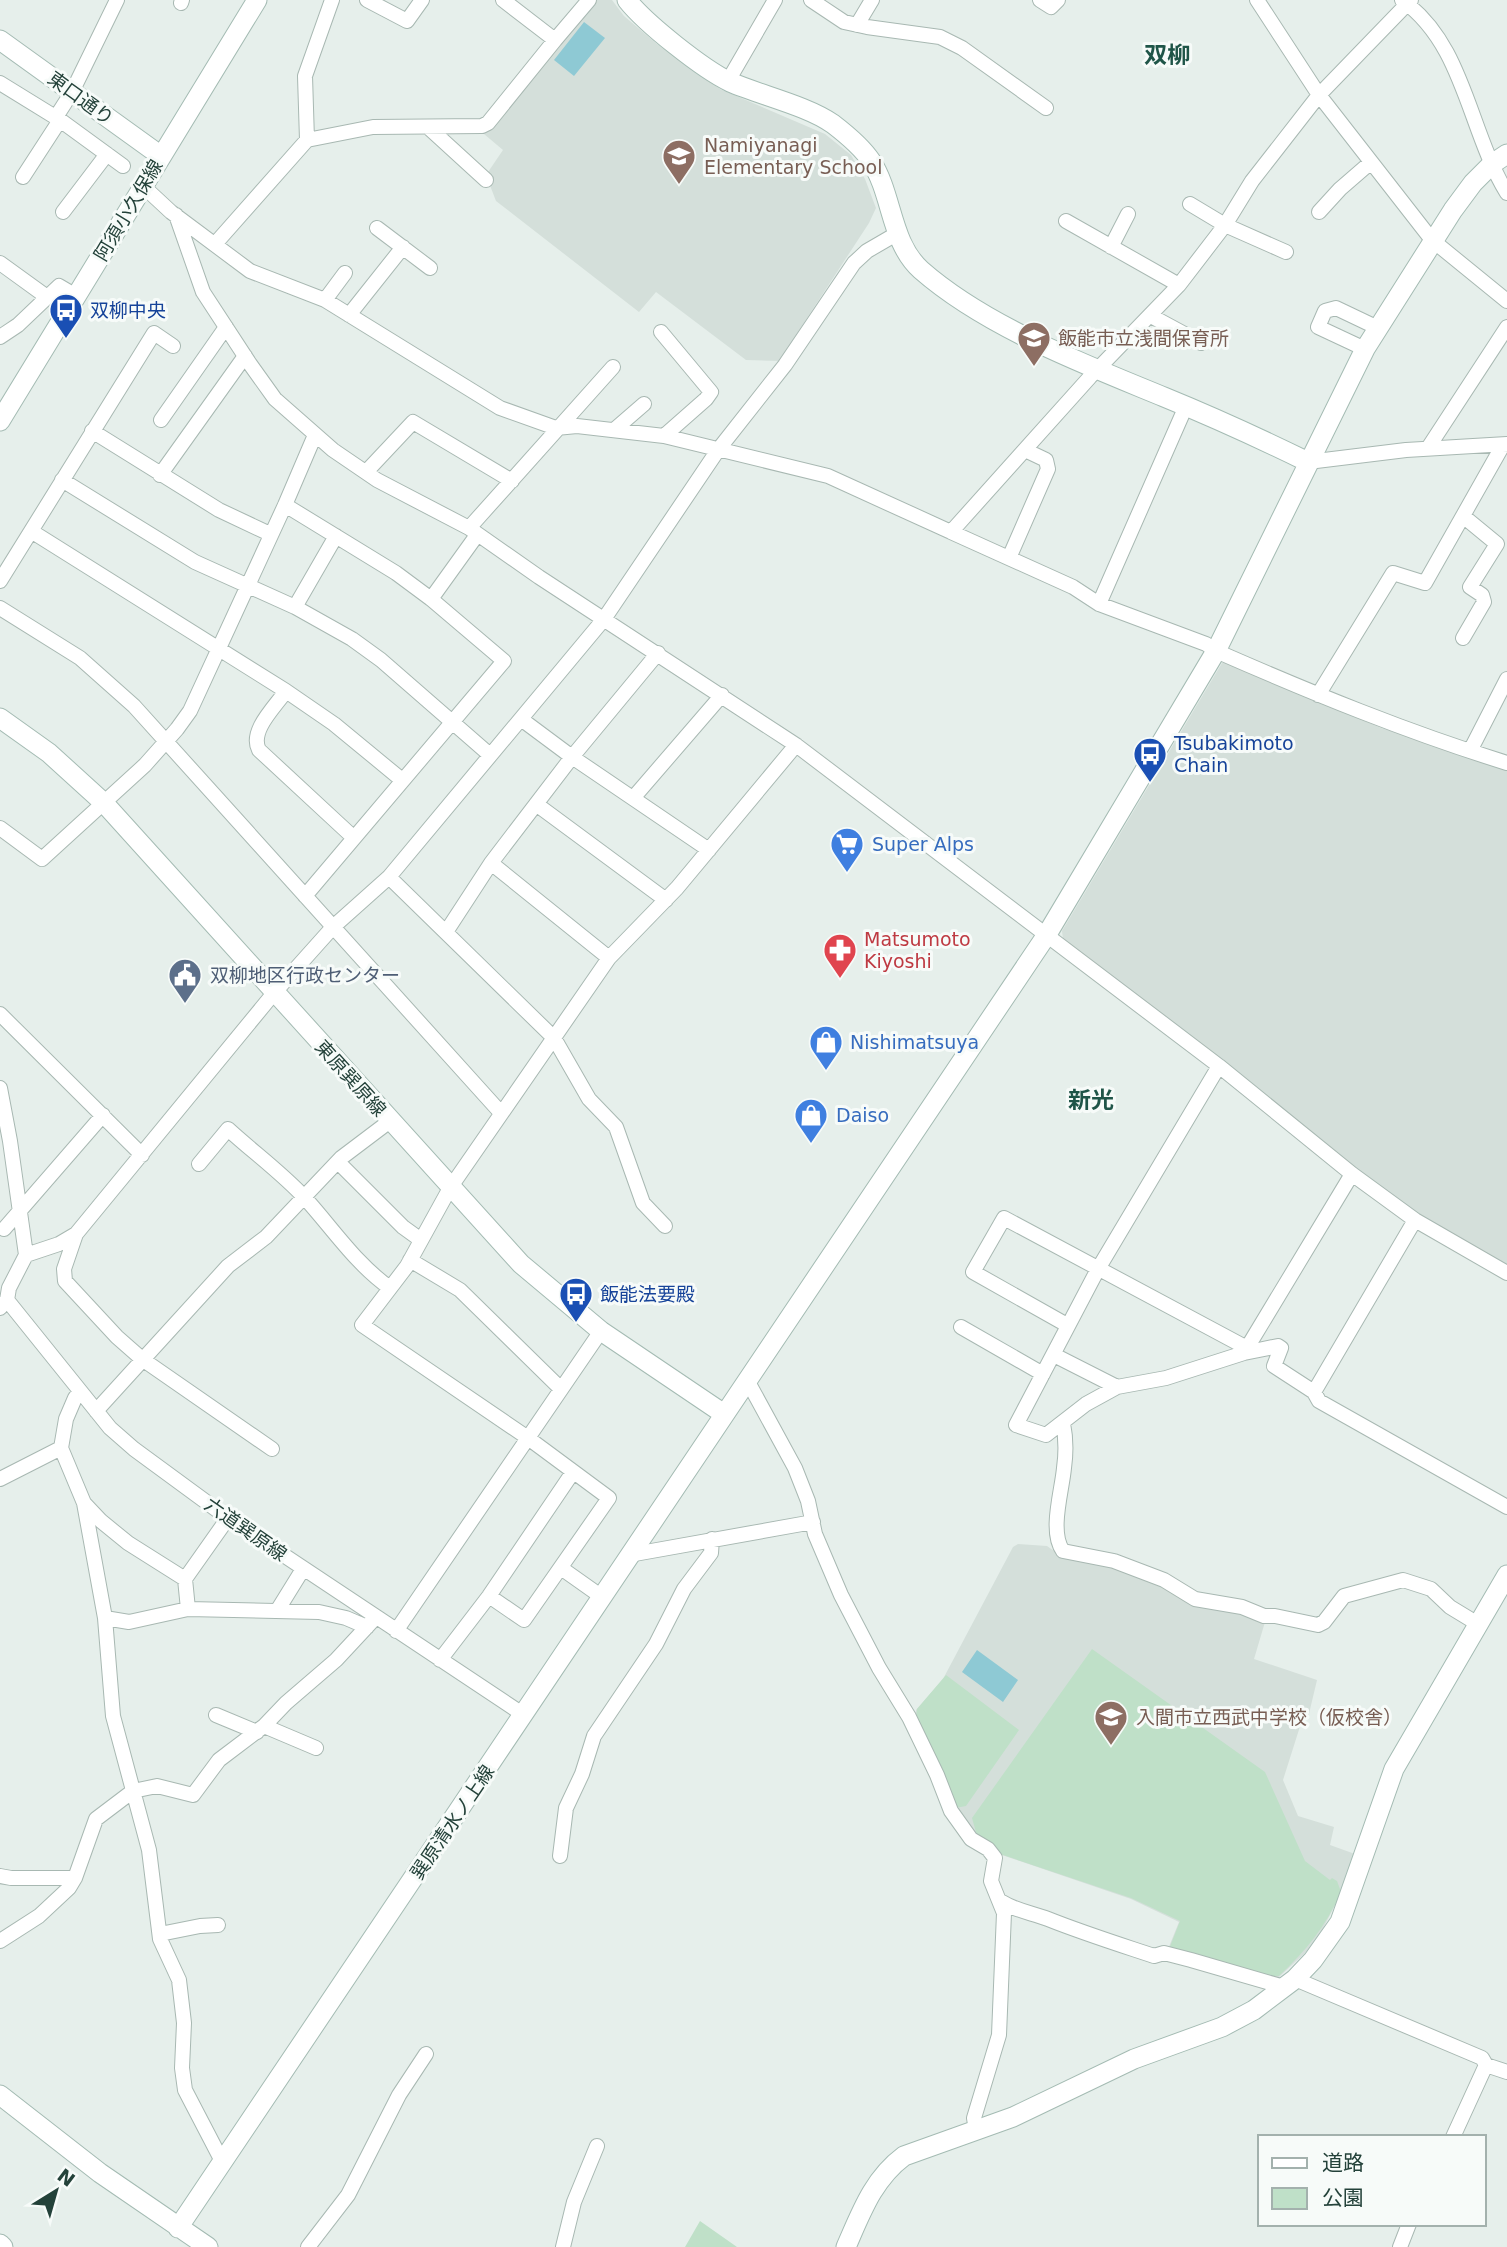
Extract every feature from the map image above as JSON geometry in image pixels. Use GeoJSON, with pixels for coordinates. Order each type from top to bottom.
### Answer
{"type":"FeatureCollection","features":[{"type":"Feature","properties":{"kind":"street"},"geometry":{"type":"LineString","coordinates":[[23,177],[72,92],[117,0]]}},
{"type":"Feature","properties":{"kind":"street","name":"阿須小久保線"},"geometry":{"type":"LineString","coordinates":[[0,421],[257,0]]}},
{"type":"Feature","properties":{"kind":"street"},"geometry":{"type":"LineString","coordinates":[[307,140],[305,76],[332,0]]}},
{"type":"Feature","properties":{"kind":"street"},"geometry":{"type":"LineString","coordinates":[[367,0],[407,22],[422,0]]}},
{"type":"Feature","properties":{"kind":"street"},"geometry":{"type":"LineString","coordinates":[[503,0],[555,40]]}},
{"type":"Feature","properties":{"kind":"street"},"geometry":{"type":"LineString","coordinates":[[215,244],[307,140],[373,127],[482,126],[488,123],[589,0]]}},
{"type":"Feature","properties":{"kind":"street"},"geometry":{"type":"LineString","coordinates":[[627,0],[706,68],[728,81],[831,123],[852,141],[870,160],[882,184],[905,251],[941,286],[996,320],[1098,370],[1243,430],[1308,462],[1428,448],[1505,445]]}},
{"type":"Feature","properties":{"kind":"street"},"geometry":{"type":"LineString","coordinates":[[728,81],[775,0]]}},
{"type":"Feature","properties":{"kind":"street"},"geometry":{"type":"LineString","coordinates":[[811,0],[844,22],[940,37],[962,48],[1046,108]]}},
{"type":"Feature","properties":{"kind":"street"},"geometry":{"type":"LineString","coordinates":[[857,25],[872,0]]}},
{"type":"Feature","properties":{"kind":"street"},"geometry":{"type":"LineString","coordinates":[[1040,0],[1051,7],[1058,0]]}},
{"type":"Feature","properties":{"kind":"street"},"geometry":{"type":"LineString","coordinates":[[1257,0],[1319,95],[1432,240],[1507,301]]}},
{"type":"Feature","properties":{"kind":"street"},"geometry":{"type":"LineString","coordinates":[[951,532],[1179,285],[1225,225],[1252,181],[1319,95],[1407,1],[1444,46],[1499,159],[1507,192]]}},
{"type":"Feature","properties":{"kind":"street","name":"東口通り"},"geometry":{"type":"LineString","coordinates":[[0,40],[161,156]]}},
{"type":"Feature","properties":{"kind":"street"},"geometry":{"type":"LineString","coordinates":[[0,83],[58,118],[123,166]]}},
{"type":"Feature","properties":{"kind":"street"},"geometry":{"type":"LineString","coordinates":[[428,127],[486,180]]}},
{"type":"Feature","properties":{"kind":"street"},"geometry":{"type":"LineString","coordinates":[[63,212],[107,154]]}},
{"type":"Feature","properties":{"kind":"street","name":"巽原清水ノ上線"},"geometry":{"type":"LineString","coordinates":[[178,2228],[1046,936],[1216,651],[1365,349],[1432,240],[1473,183],[1499,159]]}},
{"type":"Feature","properties":{"kind":"street"},"geometry":{"type":"LineString","coordinates":[[1319,212],[1370,163]]}},
{"type":"Feature","properties":{"kind":"street"},"geometry":{"type":"LineString","coordinates":[[143,186],[176,215],[250,271],[325,300],[488,402],[556,428],[577,426],[664,436],[828,476],[1073,587],[1099,604],[1206,644],[1216,651],[1318,695],[1507,763]]}},
{"type":"Feature","properties":{"kind":"street"},"geometry":{"type":"LineString","coordinates":[[1190,204],[1225,225],[1286,252]]}},
{"type":"Feature","properties":{"kind":"street"},"geometry":{"type":"LineString","coordinates":[[1111,247],[1128,214]]}},
{"type":"Feature","properties":{"kind":"street"},"geometry":{"type":"LineString","coordinates":[[176,215],[203,292],[275,399],[315,435],[366,472],[473,531],[796,745],[1219,1066],[1352,1174],[1415,1220],[1507,1273]]}},
{"type":"Feature","properties":{"kind":"street"},"geometry":{"type":"LineString","coordinates":[[1066,221],[1179,285]]}},
{"type":"Feature","properties":{"kind":"street"},"geometry":{"type":"LineString","coordinates":[[377,228],[430,268]]}},
{"type":"Feature","properties":{"kind":"street"},"geometry":{"type":"LineString","coordinates":[[272,1449],[142,1359],[117,1337],[65,1280],[64,1269],[76,1234],[274,993],[333,927],[389,877],[604,619],[718,450],[785,365],[854,263],[867,251],[898,233]]}},
{"type":"Feature","properties":{"kind":"street"},"geometry":{"type":"LineString","coordinates":[[349,315],[404,247]]}},
{"type":"Feature","properties":{"kind":"street"},"geometry":{"type":"LineString","coordinates":[[0,263],[47,297]]}},
{"type":"Feature","properties":{"kind":"street"},"geometry":{"type":"LineString","coordinates":[[325,300],[345,273]]}},
{"type":"Feature","properties":{"kind":"street"},"geometry":{"type":"LineString","coordinates":[[0,337],[18,325],[59,286],[76,296]]}},
{"type":"Feature","properties":{"kind":"street"},"geometry":{"type":"LineString","coordinates":[[1365,349],[1318,327],[1325,312],[1336,308],[1378,328]]}},
{"type":"Feature","properties":{"kind":"street"},"geometry":{"type":"LineString","coordinates":[[1151,316],[1201,343]]}},
{"type":"Feature","properties":{"kind":"street"},"geometry":{"type":"LineString","coordinates":[[161,420],[226,327]]}},
{"type":"Feature","properties":{"kind":"street"},"geometry":{"type":"LineString","coordinates":[[1428,448],[1507,327]]}},
{"type":"Feature","properties":{"kind":"street"},"geometry":{"type":"LineString","coordinates":[[661,332],[711,392],[664,436]]}},
{"type":"Feature","properties":{"kind":"street"},"geometry":{"type":"LineString","coordinates":[[0,581],[154,333],[173,346]]}},
{"type":"Feature","properties":{"kind":"street"},"geometry":{"type":"LineString","coordinates":[[160,475],[245,356]]}},
{"type":"Feature","properties":{"kind":"street"},"geometry":{"type":"LineString","coordinates":[[430,599],[473,531],[512,481],[613,366]]}},
{"type":"Feature","properties":{"kind":"street"},"geometry":{"type":"LineString","coordinates":[[614,430],[644,404]]}},
{"type":"Feature","properties":{"kind":"street"},"geometry":{"type":"LineString","coordinates":[[1099,604],[1186,406]]}},
{"type":"Feature","properties":{"kind":"street"},"geometry":{"type":"LineString","coordinates":[[366,472],[413,422],[512,481]]}},
{"type":"Feature","properties":{"kind":"street"},"geometry":{"type":"LineString","coordinates":[[92,431],[219,510],[270,534]]}},
{"type":"Feature","properties":{"kind":"street"},"geometry":{"type":"LineString","coordinates":[[0,828],[42,859],[167,741],[190,710],[315,435]]}},
{"type":"Feature","properties":{"kind":"street"},"geometry":{"type":"LineString","coordinates":[[1318,695],[1393,573],[1425,583],[1505,445]]}},
{"type":"Feature","properties":{"kind":"street"},"geometry":{"type":"LineString","coordinates":[[1009,558],[1048,469],[1046,460],[1025,450]]}},
{"type":"Feature","properties":{"kind":"street"},"geometry":{"type":"LineString","coordinates":[[62,480],[195,562],[295,607],[352,639],[381,660],[490,755]]}},
{"type":"Feature","properties":{"kind":"street"},"geometry":{"type":"LineString","coordinates":[[285,505],[382,564],[430,599],[504,661],[305,896]]}},
{"type":"Feature","properties":{"kind":"street"},"geometry":{"type":"LineString","coordinates":[[1463,516],[1497,544],[1470,587],[1482,595],[1484,602],[1463,638]]}},
{"type":"Feature","properties":{"kind":"street"},"geometry":{"type":"LineString","coordinates":[[31,531],[286,691],[334,724],[402,780]]}},
{"type":"Feature","properties":{"kind":"street"},"geometry":{"type":"LineString","coordinates":[[295,607],[336,536]]}},
{"type":"Feature","properties":{"kind":"street"},"geometry":{"type":"LineString","coordinates":[[0,608],[80,658],[126,698],[501,1113]]}},
{"type":"Feature","properties":{"kind":"street"},"geometry":{"type":"LineString","coordinates":[[446,932],[491,863],[572,757],[658,653]]}},
{"type":"Feature","properties":{"kind":"street"},"geometry":{"type":"LineString","coordinates":[[1470,751],[1507,679]]}},
{"type":"Feature","properties":{"kind":"street"},"geometry":{"type":"LineString","coordinates":[[286,691],[257,733],[255,742],[259,750],[354,838]]}},
{"type":"Feature","properties":{"kind":"street"},"geometry":{"type":"LineString","coordinates":[[634,797],[722,695]]}},
{"type":"Feature","properties":{"kind":"street","name":"東原巽原線"},"geometry":{"type":"LineString","coordinates":[[0,718],[49,753],[104,803],[521,1264],[601,1331],[724,1414]]}},
{"type":"Feature","properties":{"kind":"street"},"geometry":{"type":"LineString","coordinates":[[521,719],[709,850]]}},
{"type":"Feature","properties":{"kind":"street"},"geometry":{"type":"LineString","coordinates":[[489,1596],[524,1620],[609,1499],[528,1438],[362,1325],[410,1260],[450,1188],[609,958],[666,900],[796,745]]}},
{"type":"Feature","properties":{"kind":"street"},"geometry":{"type":"LineString","coordinates":[[536,804],[666,900]]}},
{"type":"Feature","properties":{"kind":"street"},"geometry":{"type":"LineString","coordinates":[[491,863],[609,958]]}},
{"type":"Feature","properties":{"kind":"street"},"geometry":{"type":"LineString","coordinates":[[389,877],[554,1038],[589,1099],[616,1127],[643,1203],[665,1226]]}},
{"type":"Feature","properties":{"kind":"street"},"geometry":{"type":"LineString","coordinates":[[0,1014],[142,1155]]}},
{"type":"Feature","properties":{"kind":"street"},"geometry":{"type":"LineString","coordinates":[[1219,1066],[1098,1269],[1016,1425],[1046,1436],[1086,1404],[1117,1387],[1166,1378],[1246,1350],[1278,1346],[1281,1348],[1274,1366],[1314,1392],[1320,1401],[1507,1507]]}},
{"type":"Feature","properties":{"kind":"street"},"geometry":{"type":"LineString","coordinates":[[0,1088],[26,1255],[4,1304]]}},
{"type":"Feature","properties":{"kind":"street"},"geometry":{"type":"LineString","coordinates":[[4,1229],[103,1115]]}},
{"type":"Feature","properties":{"kind":"street"},"geometry":{"type":"LineString","coordinates":[[96,1411],[228,1266],[266,1237],[338,1162],[390,1121]]}},
{"type":"Feature","properties":{"kind":"street"},"geometry":{"type":"LineString","coordinates":[[198,1164],[228,1129],[303,1196],[352,1254],[390,1288]]}},
{"type":"Feature","properties":{"kind":"street"},"geometry":{"type":"LineString","coordinates":[[338,1162],[403,1227],[421,1240]]}},
{"type":"Feature","properties":{"kind":"street"},"geometry":{"type":"LineString","coordinates":[[1246,1350],[1352,1174]]}},
{"type":"Feature","properties":{"kind":"street"},"geometry":{"type":"LineString","coordinates":[[1068,1325],[972,1272],[1004,1218],[1246,1350]]}},
{"type":"Feature","properties":{"kind":"street"},"geometry":{"type":"LineString","coordinates":[[1314,1392],[1415,1220]]}},
{"type":"Feature","properties":{"kind":"street"},"geometry":{"type":"LineString","coordinates":[[26,1255],[58,1244],[76,1234]]}},
{"type":"Feature","properties":{"kind":"street"},"geometry":{"type":"LineString","coordinates":[[410,1260],[460,1290],[561,1389]]}},
{"type":"Feature","properties":{"kind":"street","name":"六道巽原線"},"geometry":{"type":"LineString","coordinates":[[4,1304],[110,1428],[134,1449],[303,1569],[372,1622],[396,1631],[524,1715]]}},
{"type":"Feature","properties":{"kind":"street"},"geometry":{"type":"LineString","coordinates":[[961,1327],[1043,1374]]}},
{"type":"Feature","properties":{"kind":"street"},"geometry":{"type":"LineString","coordinates":[[396,1631],[601,1331]]}},
{"type":"Feature","properties":{"kind":"street"},"geometry":{"type":"LineString","coordinates":[[1054,1355],[1117,1387]]}},
{"type":"Feature","properties":{"kind":"street"},"geometry":{"type":"LineString","coordinates":[[747,1380],[795,1468],[816,1534],[841,1595],[879,1668],[909,1717],[951,1811],[971,1839],[988,1849],[995,1858],[991,1881],[1002,1902],[1004,1913],[999,2035],[974,2118],[976,2130]]}},
{"type":"Feature","properties":{"kind":"street"},"geometry":{"type":"LineString","coordinates":[[80,1391],[66,1419],[61,1448],[84,1503],[105,1618],[113,1716],[149,1850],[160,1934],[179,1980],[184,2023],[185,2090],[223,2163]]}},
{"type":"Feature","properties":{"kind":"street"},"geometry":{"type":"LineString","coordinates":[[1063,1423],[1065,1467],[1057,1518],[1057,1544],[1063,1551],[1114,1561],[1164,1580],[1195,1599],[1242,1608],[1264,1616],[1318,1625],[1325,1622],[1344,1596],[1403,1580],[1431,1589],[1450,1607],[1478,1623]]}},
{"type":"Feature","properties":{"kind":"street"},"geometry":{"type":"LineString","coordinates":[[0,1479],[61,1448]]}},
{"type":"Feature","properties":{"kind":"street"},"geometry":{"type":"LineString","coordinates":[[440,1660],[489,1596],[573,1472]]}},
{"type":"Feature","properties":{"kind":"street"},"geometry":{"type":"LineString","coordinates":[[84,1503],[128,1543],[185,1579]]}},
{"type":"Feature","properties":{"kind":"street"},"geometry":{"type":"LineString","coordinates":[[188,1609],[185,1579],[228,1518]]}},
{"type":"Feature","properties":{"kind":"street"},"geometry":{"type":"LineString","coordinates":[[629,1555],[813,1522]]}},
{"type":"Feature","properties":{"kind":"street"},"geometry":{"type":"LineString","coordinates":[[559,1856],[566,1808],[582,1774],[594,1736],[656,1644],[684,1589],[711,1553],[712,1539]]}},
{"type":"Feature","properties":{"kind":"street"},"geometry":{"type":"LineString","coordinates":[[561,1568],[602,1597]]}},
{"type":"Feature","properties":{"kind":"street"},"geometry":{"type":"LineString","coordinates":[[277,1611],[303,1569]]}},
{"type":"Feature","properties":{"kind":"street"},"geometry":{"type":"LineString","coordinates":[[846,2247],[868,2197],[890,2166],[916,2150],[1013,2117],[1134,2059],[1222,2026],[1254,2010],[1290,1983],[1313,1959],[1340,1922],[1394,1769],[1507,1575]]}},
{"type":"Feature","properties":{"kind":"street"},"geometry":{"type":"LineString","coordinates":[[105,1618],[129,1622],[188,1609],[331,1614],[372,1622]]}},
{"type":"Feature","properties":{"kind":"street"},"geometry":{"type":"LineString","coordinates":[[0,1941],[49,1907],[69,1888],[96,1819],[133,1791],[157,1786],[193,1795],[219,1760],[260,1729],[285,1703],[336,1660],[372,1622]]}},
{"type":"Feature","properties":{"kind":"street"},"geometry":{"type":"LineString","coordinates":[[216,1715],[316,1748]]}},
{"type":"Feature","properties":{"kind":"street"},"geometry":{"type":"LineString","coordinates":[[0,1876],[75,1878]]}},
{"type":"Feature","properties":{"kind":"street"},"geometry":{"type":"LineString","coordinates":[[1002,1902],[1011,1908],[1154,1956],[1164,1954],[1290,1983],[1482,2058],[1486,2065],[1507,2073]]}},
{"type":"Feature","properties":{"kind":"street"},"geometry":{"type":"LineString","coordinates":[[160,1934],[218,1925]]}},
{"type":"Feature","properties":{"kind":"street"},"geometry":{"type":"LineString","coordinates":[[308,2247],[348,2195],[399,2095],[426,2054]]}},
{"type":"Feature","properties":{"kind":"street"},"geometry":{"type":"LineString","coordinates":[[1454,2135],[1486,2065]]}},
{"type":"Feature","properties":{"kind":"street"},"geometry":{"type":"LineString","coordinates":[[0,2095],[100,2173],[208,2247]]}},
{"type":"Feature","properties":{"kind":"street"},"geometry":{"type":"LineString","coordinates":[[563,2247],[574,2202],[597,2146]]}},
{"type":"Feature","properties":{"kind":"street"},"geometry":{"type":"LineString","coordinates":[[1400,2247],[1408,2226]]}},
{"type":"Feature","properties":{"kind":"shaded area","name":"Namiyanagi Elementary School"},"geometry":{"type":"Polygon","coordinates":[[[597,0],[612,0],[624,16],[657,44],[720,89],[825,134],[851,155],[865,179],[876,208],[869,223],[779,361],[746,360],[656,292],[639,312],[496,201],[486,175],[503,150],[484,134],[587,7],[597,0]]]}},
{"type":"Feature","properties":{"kind":"shaded area"},"geometry":{"type":"Polygon","coordinates":[[[1222,663],[1230,663],[1381,728],[1507,767],[1507,1265],[1417,1213],[1063,939],[1062,931],[1222,663]]]}},
{"type":"Feature","properties":{"kind":"shaded area","name":"入間市立西武中学校（仮校舎）"},"geometry":{"type":"Polygon","coordinates":[[[1018,1544],[1047,1546],[1061,1556],[1113,1566],[1265,1622],[1254,1659],[1317,1680],[1308,1718],[1303,1717],[1283,1780],[1298,1816],[1334,1827],[1330,1845],[1355,1854],[1342,1892],[1320,1934],[1306,1952],[1279,1977],[1264,1977],[1168,1949],[1179,1922],[1131,1899],[996,1853],[976,1836],[954,1808],[915,1718],[916,1710],[943,1679],[1013,1547],[1018,1544]]]}},
{"type":"Feature","properties":{"kind":"green space"},"geometry":{"type":"Polygon","coordinates":[[[1092,1649],[1265,1772],[1305,1861],[1330,1880],[1332,1878],[1337,1881],[1341,1892],[1329,1916],[1307,1947],[1279,1976],[1264,1976],[1169,1949],[1180,1921],[1131,1898],[997,1853],[977,1836],[972,1818],[1092,1649]]]}},
{"type":"Feature","properties":{"kind":"green space"},"geometry":{"type":"Polygon","coordinates":[[[946,1675],[1019,1730],[966,1806],[955,1808],[916,1718],[917,1709],[946,1675]]]}},
{"type":"Feature","properties":{"kind":"green space"},"geometry":{"type":"Polygon","coordinates":[[[700,2221],[737,2247],[685,2247],[700,2221]]]}},
{"type":"Feature","properties":{"kind":"water"},"geometry":{"type":"Polygon","coordinates":[[[584,22],[605,38],[574,76],[554,60],[584,22]]]}},
{"type":"Feature","properties":{"kind":"water"},"geometry":{"type":"Polygon","coordinates":[[[977,1650],[1018,1680],[1003,1702],[962,1672],[977,1650]]]}},
{"type":"Feature","properties":{"kind":"place","name":"Namiyanagi Elementary School"},"geometry":{"type":"Point","coordinates":[679,186]}},
{"type":"Feature","properties":{"kind":"place","name":"双柳中央"},"geometry":{"type":"Point","coordinates":[66,340]}},
{"type":"Feature","properties":{"kind":"place","name":"飯能市立浅間保育所"},"geometry":{"type":"Point","coordinates":[1034,368]}},
{"type":"Feature","properties":{"kind":"place","name":"Tsubakimoto Chain"},"geometry":{"type":"Point","coordinates":[1150,784]}},
{"type":"Feature","properties":{"kind":"place","name":"Super Alps"},"geometry":{"type":"Point","coordinates":[847,874]}},
{"type":"Feature","properties":{"kind":"place","name":"Matsumoto Kiyoshi"},"geometry":{"type":"Point","coordinates":[840,980]}},
{"type":"Feature","properties":{"kind":"place","name":"双柳地区行政センター"},"geometry":{"type":"Point","coordinates":[185,1005]}},
{"type":"Feature","properties":{"kind":"place","name":"Nishimatsuya"},"geometry":{"type":"Point","coordinates":[826,1072]}},
{"type":"Feature","properties":{"kind":"place","name":"Daiso"},"geometry":{"type":"Point","coordinates":[811,1145]}},
{"type":"Feature","properties":{"kind":"place","name":"飯能法要殿"},"geometry":{"type":"Point","coordinates":[576,1324]}},
{"type":"Feature","properties":{"kind":"place","name":"入間市立西武中学校（仮校舎）"},"geometry":{"type":"Point","coordinates":[1111,1747]}},
{"type":"Feature","properties":{"kind":"district","name":"双柳"},"geometry":{"type":"Point","coordinates":[1167,55]}},
{"type":"Feature","properties":{"kind":"district","name":"新光"},"geometry":{"type":"Point","coordinates":[1091,1100]}}]}
